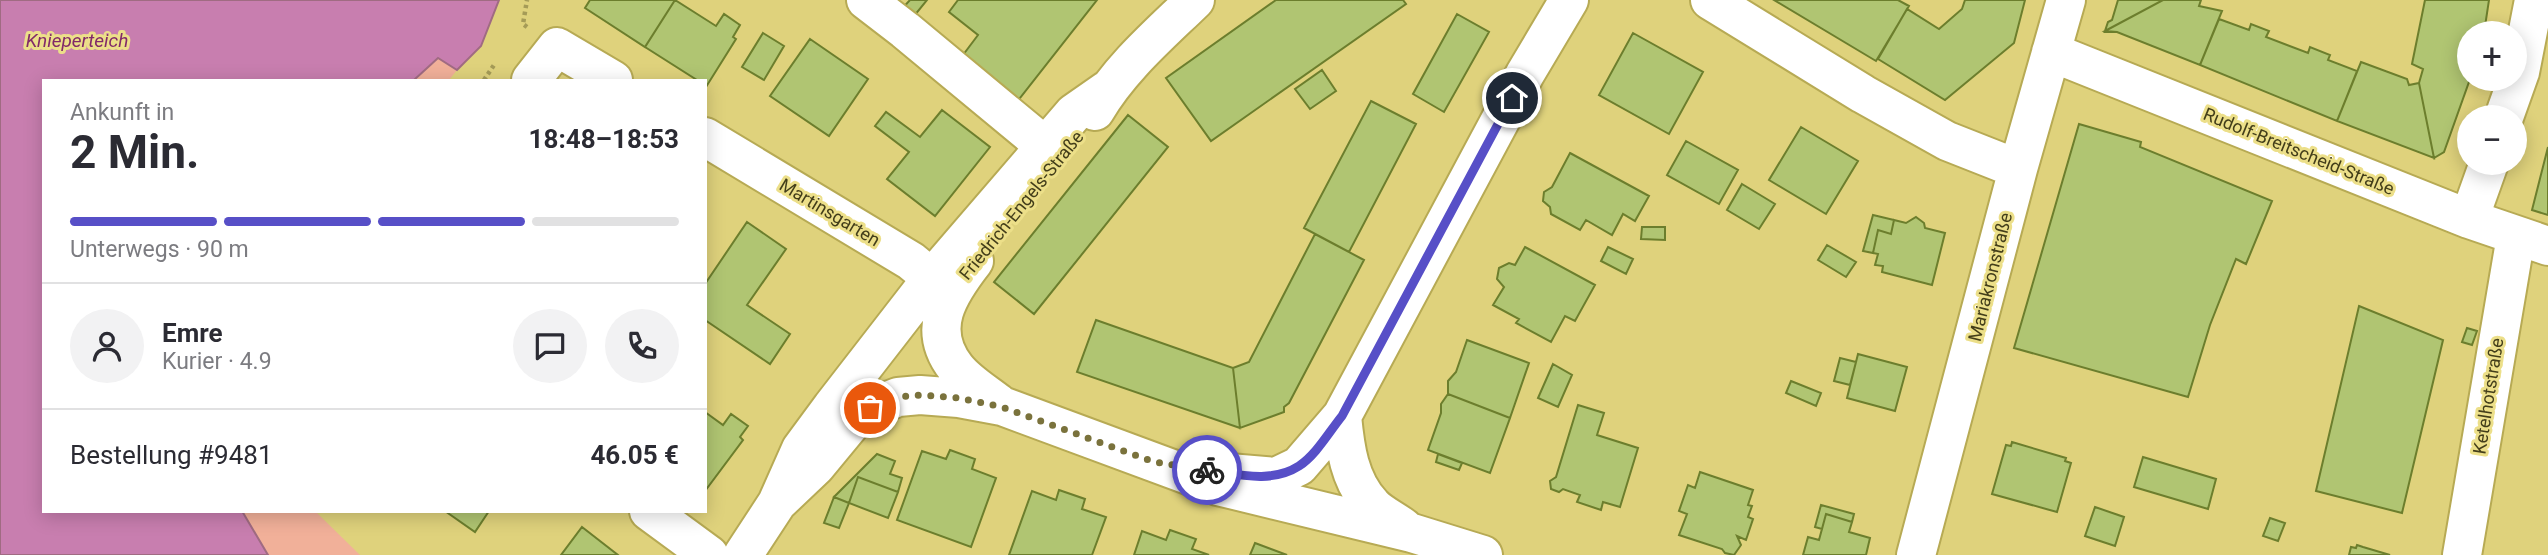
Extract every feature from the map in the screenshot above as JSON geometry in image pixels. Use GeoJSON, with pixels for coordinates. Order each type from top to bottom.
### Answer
{"type":"FeatureCollection","features":[{"type":"Feature","properties":{"kind":"main road"},"geometry":{"type":"LineString","coordinates":[[866,0],[1045,146]]}},
{"type":"Feature","properties":{"kind":"main road","name":"Friedrich-Engels-Straße"},"geometry":{"type":"LineString","coordinates":[[743,555],[777,503],[801,449],[941,286],[1082,133],[1107,90],[1144,49],[1195,0]]}},
{"type":"Feature","properties":{"kind":"main road"},"geometry":{"type":"LineString","coordinates":[[1154,462],[1247,476],[1276,477],[1299,466],[1342,416],[1525,74],[1569,0]]}},
{"type":"Feature","properties":{"kind":"main road"},"geometry":{"type":"LineString","coordinates":[[1710,0],[1863,94],[1947,141],[2018,169]]}},
{"type":"Feature","properties":{"kind":"main road","name":"Mariakronstraße"},"geometry":{"type":"LineString","coordinates":[[1916,555],[2018,169],[2066,0]]}},
{"type":"Feature","properties":{"kind":"main road"},"geometry":{"type":"LineString","coordinates":[[2508,105],[2520,72],[2534,0]]}},
{"type":"Feature","properties":{"kind":"main road"},"geometry":{"type":"LineString","coordinates":[[532,79],[557,47],[611,79]]}},
{"type":"Feature","properties":{"kind":"main road","name":"Rudolf-Breitscheid-Straße"},"geometry":{"type":"LineString","coordinates":[[2051,52],[2469,219],[2532,241]]}},
{"type":"Feature","properties":{"kind":"main road","name":"Friedrich-Engels-Straße"},"geometry":{"type":"LineString","coordinates":[[1002,407],[956,368],[947,353],[941,286],[1045,146],[1074,113],[1107,90]]}},
{"type":"Feature","properties":{"kind":"main road","name":"Martinsgarten"},"geometry":{"type":"LineString","coordinates":[[707,138],[911,261],[941,286]]}},
{"type":"Feature","properties":{"kind":"main road"},"geometry":{"type":"LineString","coordinates":[[2469,219],[2485,175]]}},
{"type":"Feature","properties":{"kind":"main road","name":"Ketelhotstraße"},"geometry":{"type":"LineString","coordinates":[[2462,555],[2532,241]]}},
{"type":"Feature","properties":{"kind":"main road","name":"Friedrich-Engels-Straße"},"geometry":{"type":"LineString","coordinates":[[777,503],[816,466],[854,420],[870,408],[898,397],[920,395],[959,398],[1002,407]]}},
{"type":"Feature","properties":{"kind":"main road"},"geometry":{"type":"LineString","coordinates":[[1002,407],[1218,486],[1412,533],[1483,555]]}},
{"type":"Feature","properties":{"kind":"main road"},"geometry":{"type":"LineString","coordinates":[[1342,416],[1347,458],[1360,488],[1372,505],[1412,533]]}},
{"type":"Feature","properties":{"kind":"main road"},"geometry":{"type":"LineString","coordinates":[[652,513],[709,555]]}},
{"type":"Feature","properties":{"kind":"shaded area"},"geometry":{"type":"Polygon","coordinates":[[[438,58],[457,70],[450,79],[415,79],[438,58]]]}},
{"type":"Feature","properties":{"kind":"shaded area"},"geometry":{"type":"Polygon","coordinates":[[[243,513],[317,513],[360,555],[268,555],[243,513]]]}},
{"type":"Feature","properties":{"kind":"water","name":"Knieperteich"},"geometry":{"type":"Polygon","coordinates":[[[0,0],[499,0],[481,46],[457,70],[438,58],[415,79],[42,79],[42,513],[243,513],[268,555],[0,555],[0,0]]]}},
{"type":"Feature","properties":{"kind":"building"},"geometry":{"type":"Polygon","coordinates":[[[590,0],[675,0],[645,47],[585,8],[590,0]]]}},
{"type":"Feature","properties":{"kind":"building"},"geometry":{"type":"Polygon","coordinates":[[[675,0],[716,26],[724,14],[740,25],[733,37],[736,39],[707,85],[707,79],[695,79],[645,47],[675,0]]]}},
{"type":"Feature","properties":{"kind":"building"},"geometry":{"type":"Polygon","coordinates":[[[910,0],[927,0],[910,21],[899,12],[910,0]]]}},
{"type":"Feature","properties":{"kind":"building"},"geometry":{"type":"Polygon","coordinates":[[[958,0],[1097,0],[1016,103],[960,59],[978,35],[949,12],[958,0]]]}},
{"type":"Feature","properties":{"kind":"building"},"geometry":{"type":"Polygon","coordinates":[[[1276,0],[1403,0],[1406,4],[1211,141],[1166,78],[1276,0]]]}},
{"type":"Feature","properties":{"kind":"building"},"geometry":{"type":"Polygon","coordinates":[[[1774,0],[1898,0],[1909,6],[1876,61],[1774,0]]]}},
{"type":"Feature","properties":{"kind":"building"},"geometry":{"type":"Polygon","coordinates":[[[1965,0],[2025,0],[2014,43],[1945,100],[1878,59],[1907,9],[1939,29],[1962,9],[1965,0]]]}},
{"type":"Feature","properties":{"kind":"building"},"geometry":{"type":"Polygon","coordinates":[[[2118,0],[2163,0],[2105,31],[2108,22],[2112,20],[2118,0]]]}},
{"type":"Feature","properties":{"kind":"building"},"geometry":{"type":"Polygon","coordinates":[[[2163,0],[2201,0],[2199,6],[2222,11],[2200,65],[2117,32],[2105,31],[2163,0]]]}},
{"type":"Feature","properties":{"kind":"building"},"geometry":{"type":"Polygon","coordinates":[[[2425,0],[2489,0],[2486,21],[2457,21],[2457,91],[2466,91],[2461,105],[2457,105],[2457,116],[2444,152],[2434,158],[2419,83],[2423,69],[2412,64],[2425,0]]]}},
{"type":"Feature","properties":{"kind":"building"},"geometry":{"type":"Polygon","coordinates":[[[1457,14],[1489,32],[1444,112],[1413,94],[1457,14]]]}},
{"type":"Feature","properties":{"kind":"building"},"geometry":{"type":"Polygon","coordinates":[[[2219,19],[2249,30],[2251,24],[2269,31],[2266,37],[2308,53],[2310,47],[2330,55],[2328,60],[2357,71],[2337,121],[2200,65],[2219,19]]]}},
{"type":"Feature","properties":{"kind":"building"},"geometry":{"type":"Polygon","coordinates":[[[763,33],[784,46],[764,80],[742,67],[763,33]]]}},
{"type":"Feature","properties":{"kind":"building"},"geometry":{"type":"Polygon","coordinates":[[[1633,33],[1703,72],[1669,134],[1599,95],[1633,33]]]}},
{"type":"Feature","properties":{"kind":"building"},"geometry":{"type":"Polygon","coordinates":[[[810,39],[868,79],[829,136],[770,96],[810,39]]]}},
{"type":"Feature","properties":{"kind":"building"},"geometry":{"type":"Polygon","coordinates":[[[2361,62],[2407,79],[2409,85],[2419,83],[2434,158],[2337,121],[2361,62]]]}},
{"type":"Feature","properties":{"kind":"building"},"geometry":{"type":"Polygon","coordinates":[[[1322,70],[1336,91],[1310,109],[1295,89],[1322,70]]]}},
{"type":"Feature","properties":{"kind":"building"},"geometry":{"type":"Polygon","coordinates":[[[1371,101],[1416,124],[1349,252],[1304,228],[1371,101]]]}},
{"type":"Feature","properties":{"kind":"building"},"geometry":{"type":"Polygon","coordinates":[[[942,110],[990,147],[935,216],[887,179],[909,152],[875,126],[886,112],[920,137],[942,110]]]}},
{"type":"Feature","properties":{"kind":"building"},"geometry":{"type":"Polygon","coordinates":[[[1128,115],[1168,147],[1034,314],[994,282],[1128,115]]]}},
{"type":"Feature","properties":{"kind":"building"},"geometry":{"type":"Polygon","coordinates":[[[2079,124],[2141,142],[2140,147],[2272,201],[2246,264],[2236,259],[2210,325],[2188,397],[2014,348],[2079,124]]]}},
{"type":"Feature","properties":{"kind":"building"},"geometry":{"type":"Polygon","coordinates":[[[1801,127],[1858,161],[1826,214],[1769,180],[1801,127]]]}},
{"type":"Feature","properties":{"kind":"building"},"geometry":{"type":"Polygon","coordinates":[[[1686,141],[1738,170],[1719,204],[1667,175],[1686,141]]]}},
{"type":"Feature","properties":{"kind":"building"},"geometry":{"type":"Polygon","coordinates":[[[2548,147],[2548,215],[2532,210],[2548,147]]]}},
{"type":"Feature","properties":{"kind":"building"},"geometry":{"type":"Polygon","coordinates":[[[1570,153],[1649,196],[1635,221],[1623,214],[1612,235],[1586,220],[1580,230],[1551,214],[1550,207],[1543,201],[1544,192],[1552,187],[1570,153]]]}},
{"type":"Feature","properties":{"kind":"building"},"geometry":{"type":"Polygon","coordinates":[[[1742,184],[1775,204],[1759,229],[1727,210],[1742,184]]]}},
{"type":"Feature","properties":{"kind":"building"},"geometry":{"type":"Polygon","coordinates":[[[1873,215],[1894,220],[1891,234],[1878,230],[1873,253],[1863,251],[1873,215]]]}},
{"type":"Feature","properties":{"kind":"building"},"geometry":{"type":"Polygon","coordinates":[[[1916,217],[1924,223],[1925,228],[1945,233],[1932,285],[1882,272],[1883,266],[1875,265],[1878,254],[1873,253],[1878,230],[1891,234],[1894,220],[1906,223],[1916,217]]]}},
{"type":"Feature","properties":{"kind":"building"},"geometry":{"type":"Polygon","coordinates":[[[747,222],[786,249],[747,305],[790,334],[770,364],[707,321],[707,281],[747,222]]]}},
{"type":"Feature","properties":{"kind":"building"},"geometry":{"type":"Polygon","coordinates":[[[1642,227],[1665,227],[1665,240],[1641,239],[1642,227]]]}},
{"type":"Feature","properties":{"kind":"building"},"geometry":{"type":"Polygon","coordinates":[[[1315,234],[1364,260],[1289,403],[1284,407],[1284,412],[1240,428],[1233,368],[1249,362],[1315,234]]]}},
{"type":"Feature","properties":{"kind":"building"},"geometry":{"type":"Polygon","coordinates":[[[1827,245],[1856,262],[1846,277],[1818,260],[1827,245]]]}},
{"type":"Feature","properties":{"kind":"building"},"geometry":{"type":"Polygon","coordinates":[[[1525,247],[1595,285],[1575,321],[1565,316],[1551,342],[1516,323],[1519,319],[1493,305],[1504,287],[1497,279],[1499,268],[1509,263],[1515,265],[1525,247]]]}},
{"type":"Feature","properties":{"kind":"building"},"geometry":{"type":"Polygon","coordinates":[[[1608,247],[1633,259],[1626,274],[1601,261],[1608,247]]]}},
{"type":"Feature","properties":{"kind":"building"},"geometry":{"type":"Polygon","coordinates":[[[2359,306],[2443,340],[2402,513],[2316,491],[2359,306]]]}},
{"type":"Feature","properties":{"kind":"building"},"geometry":{"type":"Polygon","coordinates":[[[1096,320],[1233,368],[1240,428],[1077,372],[1096,320]]]}},
{"type":"Feature","properties":{"kind":"building"},"geometry":{"type":"Polygon","coordinates":[[[2467,328],[2477,331],[2472,345],[2462,342],[2467,328]]]}},
{"type":"Feature","properties":{"kind":"building"},"geometry":{"type":"Polygon","coordinates":[[[1467,340],[1529,363],[1510,418],[1448,394],[1448,381],[1456,372],[1467,340]]]}},
{"type":"Feature","properties":{"kind":"building"},"geometry":{"type":"Polygon","coordinates":[[[1858,354],[1907,367],[1895,411],[1847,398],[1858,354]]]}},
{"type":"Feature","properties":{"kind":"building"},"geometry":{"type":"Polygon","coordinates":[[[1840,358],[1856,362],[1850,385],[1834,381],[1840,358]]]}},
{"type":"Feature","properties":{"kind":"building"},"geometry":{"type":"Polygon","coordinates":[[[1553,364],[1572,375],[1558,407],[1538,398],[1553,364]]]}},
{"type":"Feature","properties":{"kind":"building"},"geometry":{"type":"Polygon","coordinates":[[[1791,381],[1821,393],[1816,406],[1786,393],[1791,381]]]}},
{"type":"Feature","properties":{"kind":"building"},"geometry":{"type":"Polygon","coordinates":[[[1448,394],[1510,418],[1490,473],[1428,450],[1441,413],[1441,404],[1448,394]]]}},
{"type":"Feature","properties":{"kind":"building"},"geometry":{"type":"Polygon","coordinates":[[[1578,405],[1604,413],[1597,435],[1638,448],[1620,507],[1603,502],[1601,510],[1577,502],[1580,495],[1563,489],[1559,492],[1551,489],[1550,481],[1556,477],[1578,405]]]}},
{"type":"Feature","properties":{"kind":"building"},"geometry":{"type":"Polygon","coordinates":[[[707,413],[723,425],[731,414],[748,426],[740,437],[743,440],[707,488],[707,413]]]}},
{"type":"Feature","properties":{"kind":"building"},"geometry":{"type":"Polygon","coordinates":[[[2012,442],[2066,458],[2065,461],[2071,463],[2057,512],[1992,494],[2006,445],[2011,446],[2012,442]]]}},
{"type":"Feature","properties":{"kind":"building"},"geometry":{"type":"Polygon","coordinates":[[[950,450],[975,459],[972,469],[996,478],[971,547],[897,520],[922,451],[946,459],[950,450]]]}},
{"type":"Feature","properties":{"kind":"building"},"geometry":{"type":"Polygon","coordinates":[[[877,454],[895,461],[890,474],[902,478],[898,492],[858,477],[849,503],[834,497],[877,454]]]}},
{"type":"Feature","properties":{"kind":"building"},"geometry":{"type":"Polygon","coordinates":[[[1438,454],[1462,463],[1459,470],[1436,462],[1438,454]]]}},
{"type":"Feature","properties":{"kind":"building"},"geometry":{"type":"Polygon","coordinates":[[[2143,457],[2216,479],[2208,509],[2134,487],[2143,457]]]}},
{"type":"Feature","properties":{"kind":"building"},"geometry":{"type":"Polygon","coordinates":[[[1700,472],[1753,490],[1748,505],[1752,506],[1748,517],[1753,519],[1746,540],[1737,536],[1741,545],[1734,555],[1679,535],[1687,514],[1679,511],[1688,485],[1695,488],[1700,472]]]}},
{"type":"Feature","properties":{"kind":"building"},"geometry":{"type":"Polygon","coordinates":[[[858,477],[898,492],[888,518],[849,503],[858,477]]]}},
{"type":"Feature","properties":{"kind":"building"},"geometry":{"type":"Polygon","coordinates":[[[1059,490],[1085,499],[1082,509],[1106,517],[1092,555],[1009,555],[1032,491],[1056,500],[1059,490]]]}},
{"type":"Feature","properties":{"kind":"building"},"geometry":{"type":"Polygon","coordinates":[[[834,497],[849,503],[839,528],[824,523],[834,497]]]}},
{"type":"Feature","properties":{"kind":"building"},"geometry":{"type":"Polygon","coordinates":[[[1821,505],[1854,514],[1852,522],[1826,514],[1822,529],[1815,527],[1821,505]]]}},
{"type":"Feature","properties":{"kind":"building"},"geometry":{"type":"Polygon","coordinates":[[[2095,507],[2124,517],[2115,546],[2085,536],[2095,507]]]}},
{"type":"Feature","properties":{"kind":"building"},"geometry":{"type":"Polygon","coordinates":[[[448,513],[488,513],[475,532],[448,513]]]}},
{"type":"Feature","properties":{"kind":"building"},"geometry":{"type":"Polygon","coordinates":[[[1826,514],[1852,522],[1849,532],[1870,538],[1866,555],[1803,555],[1808,537],[1819,540],[1826,514]]]}},
{"type":"Feature","properties":{"kind":"building"},"geometry":{"type":"Polygon","coordinates":[[[2270,518],[2285,523],[2278,541],[2263,536],[2270,518]]]}},
{"type":"Feature","properties":{"kind":"building"},"geometry":{"type":"Polygon","coordinates":[[[582,527],[618,555],[561,555],[582,527]]]}},
{"type":"Feature","properties":{"kind":"building"},"geometry":{"type":"Polygon","coordinates":[[[1170,530],[1196,539],[1192,549],[1209,555],[1134,555],[1142,531],[1166,540],[1170,530]]]}},
{"type":"Feature","properties":{"kind":"building"},"geometry":{"type":"Polygon","coordinates":[[[1255,543],[1287,555],[1250,555],[1255,543]]]}},
{"type":"Feature","properties":{"kind":"building"},"geometry":{"type":"Polygon","coordinates":[[[2357,545],[2390,555],[2349,555],[2351,547],[2356,548],[2357,545]]]}},
{"type":"Feature","properties":{"kind":"way so far"},"geometry":{"type":"LineString","coordinates":[[870,408],[898,397],[920,395],[959,398],[1002,407],[1154,462],[1207,470]]}},
{"type":"Feature","properties":{"kind":"route"},"geometry":{"type":"LineString","coordinates":[[1207,470],[1276,477],[1299,466],[1312,453],[1342,416],[1512,98]]}}]}
